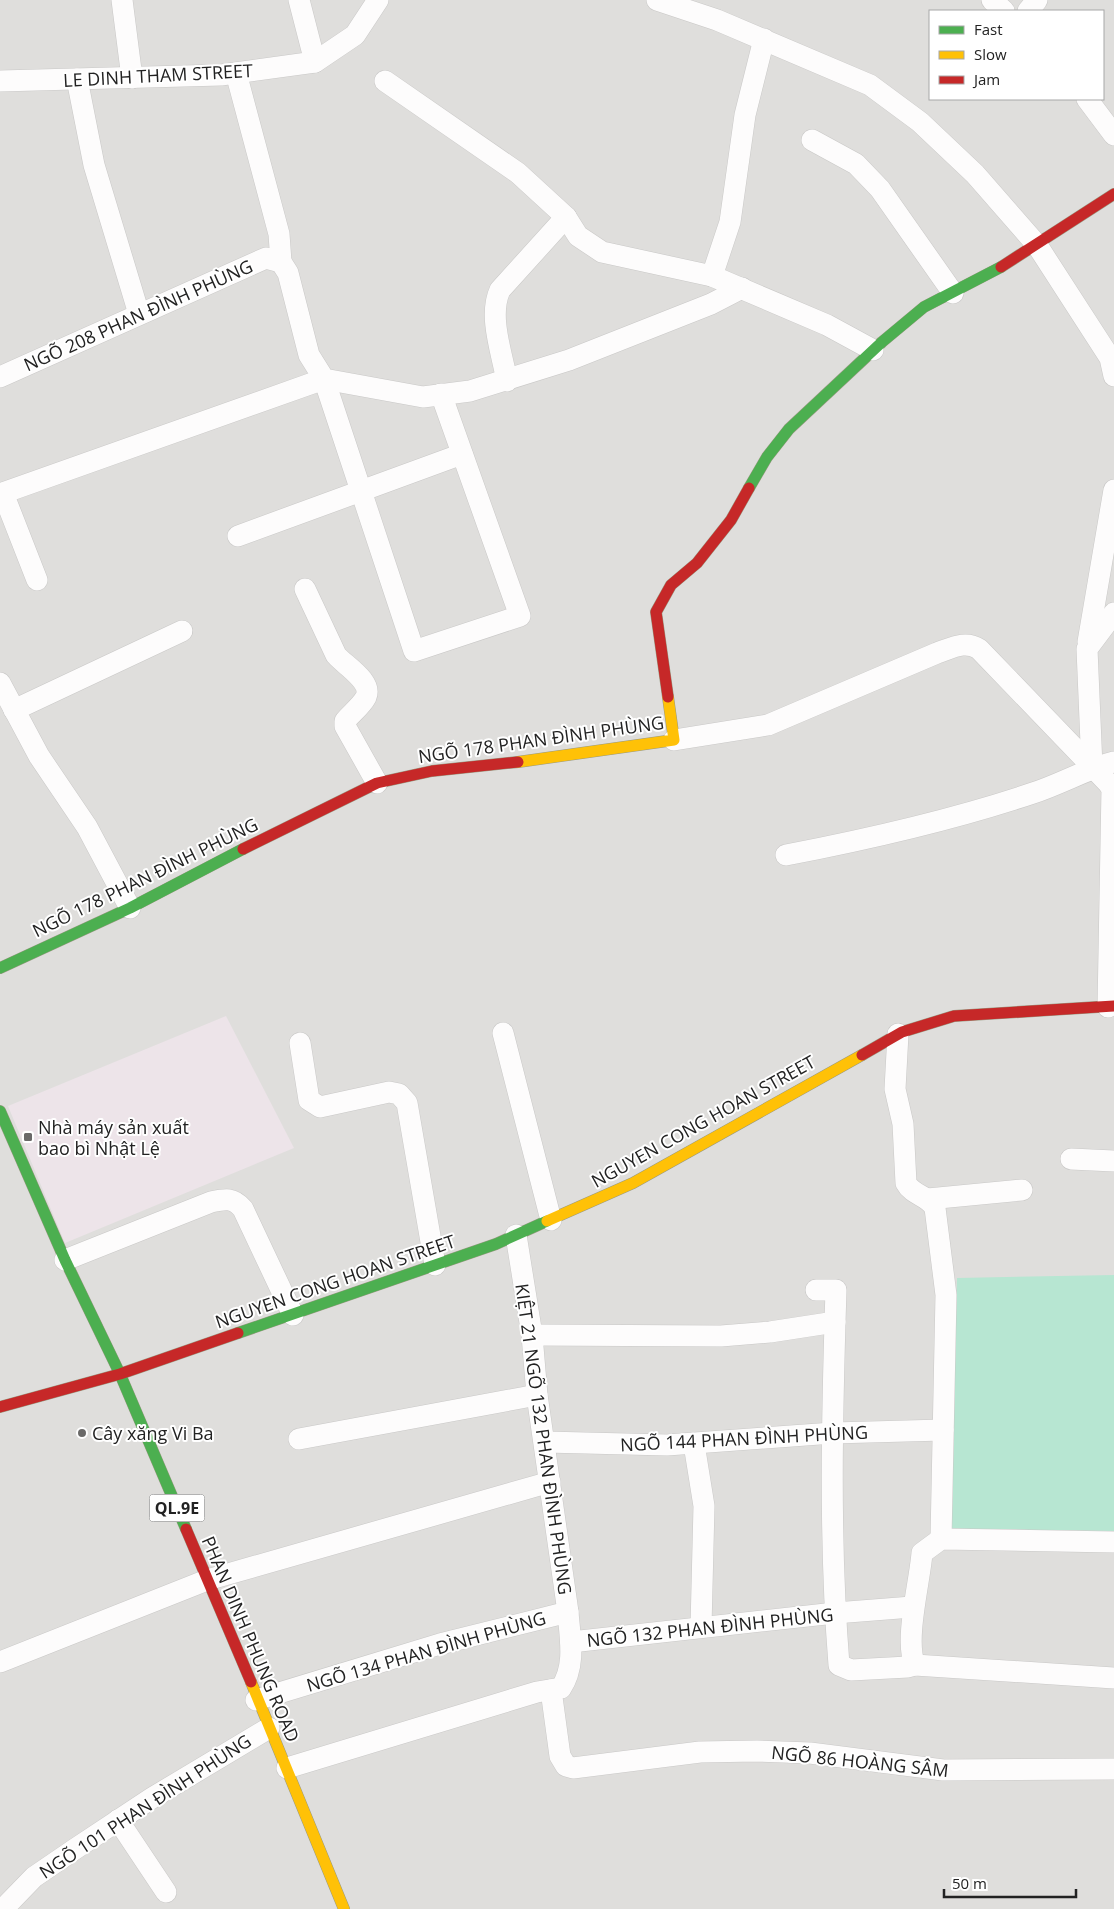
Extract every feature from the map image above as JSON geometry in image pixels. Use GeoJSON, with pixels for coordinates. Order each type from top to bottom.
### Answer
{"type":"FeatureCollection","features":[{"type":"Feature","properties":{"kind":"main road","name":"NGÕ 178 PHAN ĐÌNH PHÙNG"},"geometry":{"type":"LineString","coordinates":[[0,968],[130,908],[306,816],[377,783],[432,771],[495,765],[674,740],[656,612],[671,585],[697,563],[732,520],[767,457],[789,428],[874,350],[924,308],[989,275],[1114,194]]}},
{"type":"Feature","properties":{"kind":"main road","name":"NGUYEN CONG HOAN STREET"},"geometry":{"type":"LineString","coordinates":[[0,1406],[120,1374],[435,1266],[516,1235],[633,1183],[898,1034],[954,1016],[1111,1007]]}},
{"type":"Feature","properties":{"kind":"main road","name":"PHAN DINH PHUNG ROAD"},"geometry":{"type":"LineString","coordinates":[[0,1111],[65,1260],[120,1374],[256,1700],[287,1768],[344,1909]]}},
{"type":"Feature","properties":{"kind":"street"},"geometry":{"type":"LineString","coordinates":[[122,0],[132,78]]}},
{"type":"Feature","properties":{"kind":"street"},"geometry":{"type":"LineString","coordinates":[[298,0],[315,62]]}},
{"type":"Feature","properties":{"kind":"street","name":"LE DINH THAM STREET"},"geometry":{"type":"LineString","coordinates":[[0,80],[132,78],[236,73],[315,62],[355,35],[378,0]]}},
{"type":"Feature","properties":{"kind":"street"},"geometry":{"type":"LineString","coordinates":[[657,0],[717,20],[870,85],[920,122],[975,174],[1036,245],[1110,358],[1114,376]]}},
{"type":"Feature","properties":{"kind":"street"},"geometry":{"type":"LineString","coordinates":[[992,0],[1003,10]]}},
{"type":"Feature","properties":{"kind":"street"},"geometry":{"type":"LineString","coordinates":[[1029,10],[1037,0]]}},
{"type":"Feature","properties":{"kind":"street"},"geometry":{"type":"LineString","coordinates":[[712,276],[730,222],[745,115],[764,39]]}},
{"type":"Feature","properties":{"kind":"street"},"geometry":{"type":"LineString","coordinates":[[236,73],[280,234],[280,262],[288,273],[309,355],[324,379],[414,651],[520,616],[441,394]]}},
{"type":"Feature","properties":{"kind":"street"},"geometry":{"type":"LineString","coordinates":[[77,79],[94,165],[139,314]]}},
{"type":"Feature","properties":{"kind":"street"},"geometry":{"type":"LineString","coordinates":[[385,80],[518,172],[566,218],[578,236],[602,252],[712,276],[827,325],[874,350]]}},
{"type":"Feature","properties":{"kind":"street"},"geometry":{"type":"LineString","coordinates":[[1088,100],[1114,135]]}},
{"type":"Feature","properties":{"kind":"street"},"geometry":{"type":"LineString","coordinates":[[812,140],[856,164],[874,183],[954,293]]}},
{"type":"Feature","properties":{"kind":"street"},"geometry":{"type":"LineString","coordinates":[[507,381],[495,312],[496,300],[500,290],[566,218]]}},
{"type":"Feature","properties":{"kind":"street","name":"NGÕ 208 PHAN ĐÌNH PHÙNG"},"geometry":{"type":"LineString","coordinates":[[0,377],[266,258],[280,262]]}},
{"type":"Feature","properties":{"kind":"street"},"geometry":{"type":"LineString","coordinates":[[37,580],[2,493],[324,379],[423,397],[470,391],[507,381],[587,353],[711,304],[742,288]]}},
{"type":"Feature","properties":{"kind":"street"},"geometry":{"type":"LineString","coordinates":[[238,536],[462,454]]}},
{"type":"Feature","properties":{"kind":"street"},"geometry":{"type":"LineString","coordinates":[[1092,767],[1087,650],[1114,490]]}},
{"type":"Feature","properties":{"kind":"street"},"geometry":{"type":"LineString","coordinates":[[305,589],[336,655],[342,663],[361,677],[367,692],[365,698],[345,721],[345,726],[377,783]]}},
{"type":"Feature","properties":{"kind":"street"},"geometry":{"type":"LineString","coordinates":[[1087,650],[1114,613]]}},
{"type":"Feature","properties":{"kind":"street"},"geometry":{"type":"LineString","coordinates":[[14,710],[182,631]]}},
{"type":"Feature","properties":{"kind":"street"},"geometry":{"type":"LineString","coordinates":[[674,740],[768,725],[937,653],[961,644],[971,644],[979,649],[1108,783],[1113,797],[1111,1007]]}},
{"type":"Feature","properties":{"kind":"street"},"geometry":{"type":"LineString","coordinates":[[0,683],[40,756],[87,826],[130,908]]}},
{"type":"Feature","properties":{"kind":"street"},"geometry":{"type":"LineString","coordinates":[[786,855],[864,840],[1032,793],[1092,767],[1114,762]]}},
{"type":"Feature","properties":{"kind":"street"},"geometry":{"type":"LineString","coordinates":[[503,1034],[551,1220]]}},
{"type":"Feature","properties":{"kind":"street"},"geometry":{"type":"LineString","coordinates":[[898,1034],[895,1089],[903,1124],[906,1183],[914,1193],[928,1198],[1022,1190]]}},
{"type":"Feature","properties":{"kind":"street"},"geometry":{"type":"LineString","coordinates":[[300,1043],[307,1093],[309,1100],[314,1104],[320,1107],[389,1092],[399,1094],[407,1103],[435,1266]]}},
{"type":"Feature","properties":{"kind":"street"},"geometry":{"type":"LineString","coordinates":[[1071,1159],[1114,1161]]}},
{"type":"Feature","properties":{"kind":"street"},"geometry":{"type":"LineString","coordinates":[[65,1260],[210,1202],[226,1198],[236,1201],[243,1209],[293,1315]]}},
{"type":"Feature","properties":{"kind":"street"},"geometry":{"type":"LineString","coordinates":[[928,1198],[936,1208],[946,1295],[941,1539]]}},
{"type":"Feature","properties":{"kind":"street","name":"KIỆT 21 NGÕ 132 PHAN ĐÌNH PHÙNG"},"geometry":{"type":"LineString","coordinates":[[516,1235],[532,1335],[537,1395],[545,1442],[571,1642]]}},
{"type":"Feature","properties":{"kind":"street"},"geometry":{"type":"LineString","coordinates":[[816,1290],[836,1290],[833,1433],[835,1613],[841,1668],[851,1670],[908,1668],[915,1665],[1114,1678]]}},
{"type":"Feature","properties":{"kind":"street"},"geometry":{"type":"LineString","coordinates":[[532,1335],[721,1336],[770,1332],[835,1322]]}},
{"type":"Feature","properties":{"kind":"street"},"geometry":{"type":"LineString","coordinates":[[299,1438],[537,1395]]}},
{"type":"Feature","properties":{"kind":"street","name":"NGÕ 144 PHAN ĐÌNH PHÙNG"},"geometry":{"type":"LineString","coordinates":[[545,1442],[694,1444],[833,1433],[943,1430]]}},
{"type":"Feature","properties":{"kind":"street"},"geometry":{"type":"LineString","coordinates":[[694,1444],[704,1506],[701,1627]]}},
{"type":"Feature","properties":{"kind":"street"},"geometry":{"type":"LineString","coordinates":[[0,1662],[207,1580],[550,1482]]}},
{"type":"Feature","properties":{"kind":"street"},"geometry":{"type":"LineString","coordinates":[[915,1665],[912,1607],[918,1594],[922,1553],[941,1539],[1114,1542]]}},
{"type":"Feature","properties":{"kind":"street","name":"NGÕ 132 PHAN ĐÌNH PHÙNG"},"geometry":{"type":"LineString","coordinates":[[287,1768],[537,1692],[561,1688],[568,1678],[571,1642],[835,1613],[912,1607]]}},
{"type":"Feature","properties":{"kind":"street","name":"NGÕ 134 PHAN ĐÌNH PHÙNG"},"geometry":{"type":"LineString","coordinates":[[256,1700],[440,1644],[568,1612]]}},
{"type":"Feature","properties":{"kind":"street","name":"NGÕ 86 HOÀNG SÂM"},"geometry":{"type":"LineString","coordinates":[[551,1690],[560,1756],[566,1766],[573,1768],[700,1752],[757,1751],[829,1755],[942,1770],[1114,1769]]}},
{"type":"Feature","properties":{"kind":"street","name":"NGÕ 101 PHAN ĐÌNH PHÙNG"},"geometry":{"type":"LineString","coordinates":[[3,1909],[34,1877],[118,1820],[269,1728]]}},
{"type":"Feature","properties":{"kind":"street"},"geometry":{"type":"LineString","coordinates":[[118,1820],[166,1892]]}},
{"type":"Feature","properties":{"kind":"shaded area"},"geometry":{"type":"Polygon","coordinates":[[[0,0],[1114,0],[1114,1909],[0,1909],[0,0]]]}},
{"type":"Feature","properties":{"kind":"shaded area","name":"Nhà máy sản xuất bao bì Nhật Lệ"},"geometry":{"type":"Polygon","coordinates":[[[226,1016],[294,1148],[65,1243],[8,1106],[226,1016]]]}},
{"type":"Feature","properties":{"kind":"green space"},"geometry":{"type":"Polygon","coordinates":[[[1114,1275],[1114,1531],[950,1529],[957,1278],[1114,1275]]]}},
{"type":"Feature","properties":{"kind":"traffic: fast"},"geometry":{"type":"LineString","coordinates":[[749,488],[767,457],[789,429],[882,342],[924,307],[1001,267]]}},
{"type":"Feature","properties":{"kind":"traffic: fast"},"geometry":{"type":"LineString","coordinates":[[0,968],[130,908],[243,849]]}},
{"type":"Feature","properties":{"kind":"traffic: fast"},"geometry":{"type":"LineString","coordinates":[[0,1111],[65,1260],[120,1374],[186,1529]]}},
{"type":"Feature","properties":{"kind":"traffic: fast"},"geometry":{"type":"LineString","coordinates":[[238,1333],[496,1244],[547,1221]]}},
{"type":"Feature","properties":{"kind":"traffic: slow"},"geometry":{"type":"LineString","coordinates":[[518,762],[674,740],[668,697]]}},
{"type":"Feature","properties":{"kind":"traffic: slow"},"geometry":{"type":"LineString","coordinates":[[547,1221],[633,1183],[862,1055]]}},
{"type":"Feature","properties":{"kind":"traffic: slow"},"geometry":{"type":"LineString","coordinates":[[251,1682],[344,1909]]}},
{"type":"Feature","properties":{"kind":"traffic: jam"},"geometry":{"type":"LineString","coordinates":[[1001,267],[1114,194]]}},
{"type":"Feature","properties":{"kind":"traffic: jam"},"geometry":{"type":"LineString","coordinates":[[668,697],[656,612],[671,585],[697,563],[731,520],[749,488]]}},
{"type":"Feature","properties":{"kind":"traffic: jam"},"geometry":{"type":"LineString","coordinates":[[243,849],[377,783],[432,771],[518,762]]}},
{"type":"Feature","properties":{"kind":"traffic: jam"},"geometry":{"type":"LineString","coordinates":[[862,1055],[902,1032],[954,1016],[1114,1006]]}},
{"type":"Feature","properties":{"kind":"traffic: jam"},"geometry":{"type":"LineString","coordinates":[[0,1407],[120,1374],[238,1333]]}},
{"type":"Feature","properties":{"kind":"traffic: jam"},"geometry":{"type":"LineString","coordinates":[[186,1529],[251,1682]]}},
{"type":"Feature","properties":{"kind":"place","name":"Nhà máy sản xuất bao bì Nhật Lệ"},"geometry":{"type":"Point","coordinates":[28,1137]}},
{"type":"Feature","properties":{"kind":"place","name":"Cây xăng Vi Ba"},"geometry":{"type":"Point","coordinates":[82,1433]}}]}
